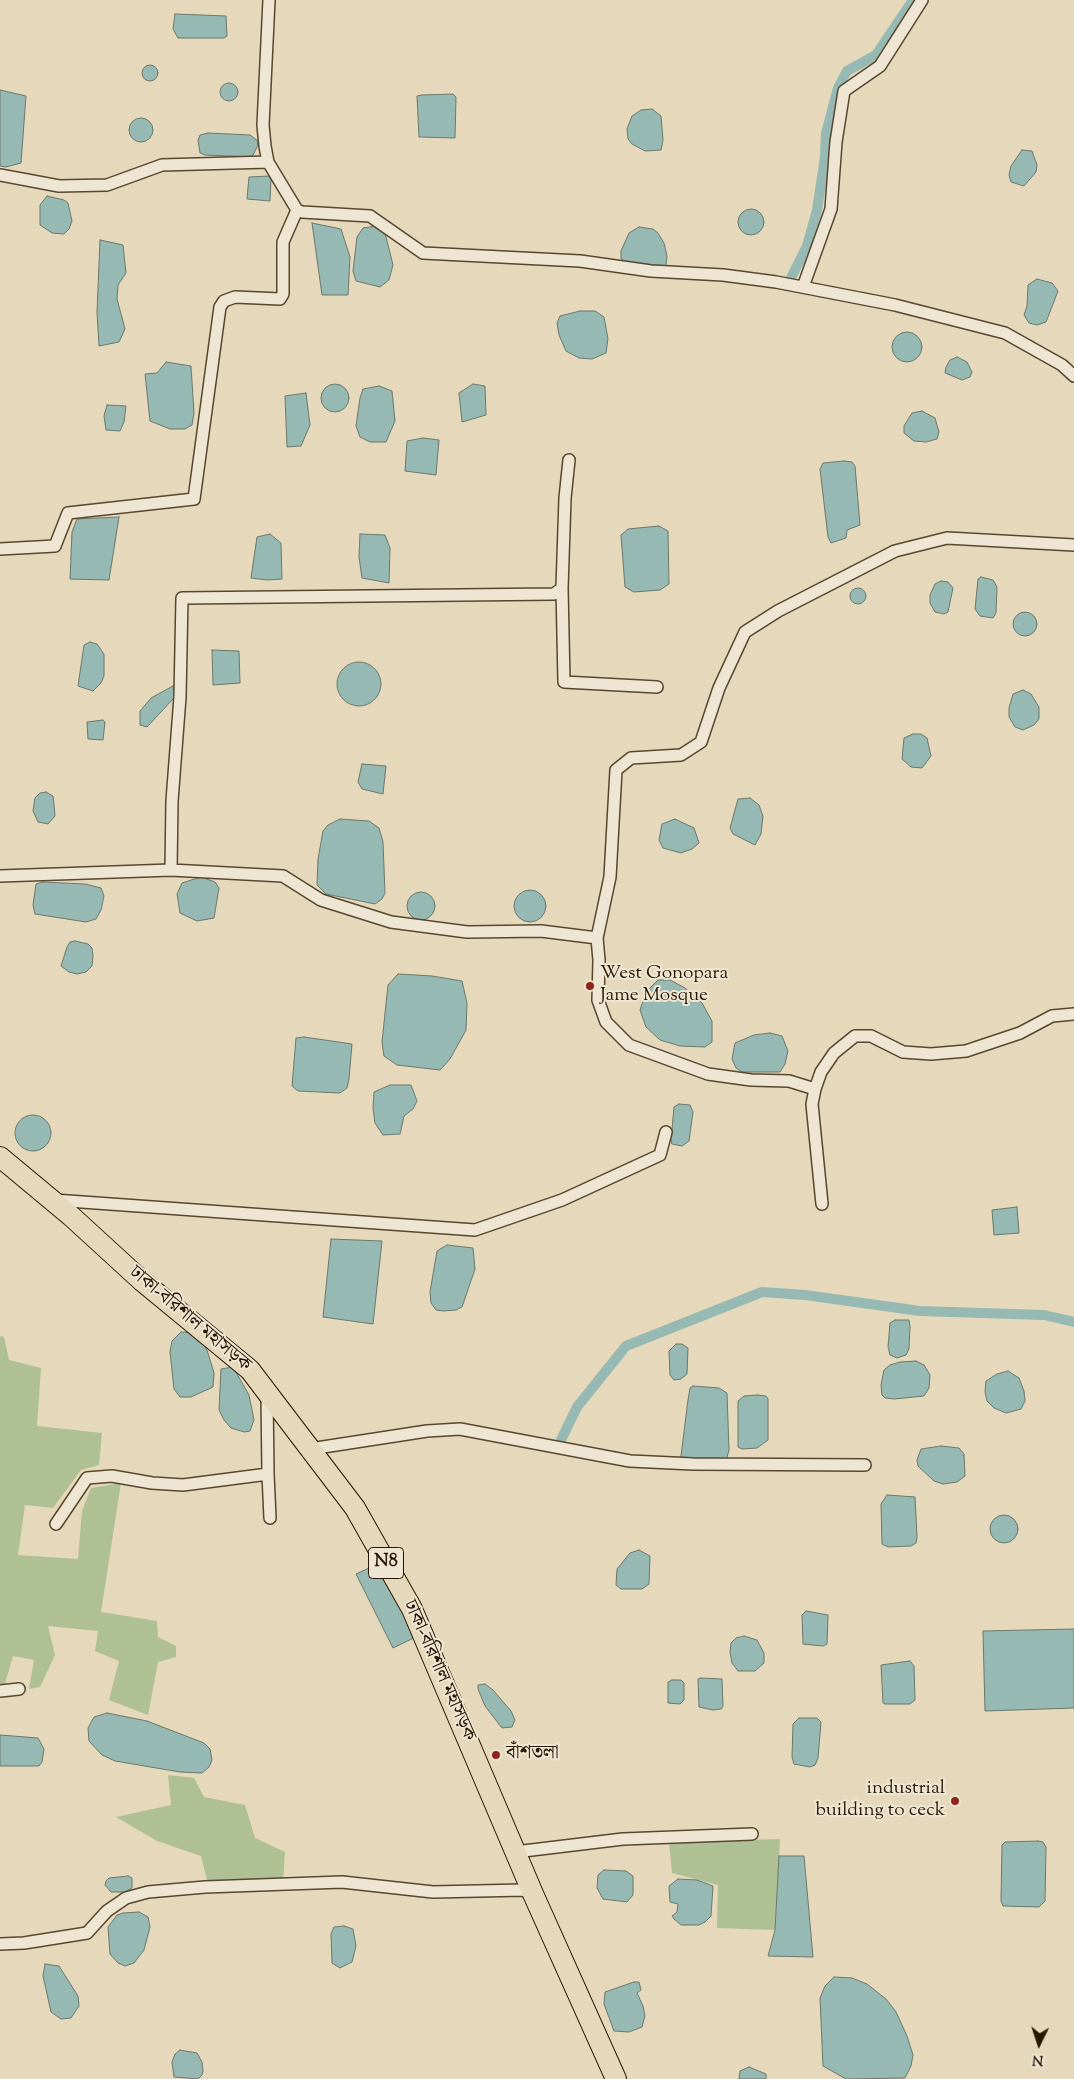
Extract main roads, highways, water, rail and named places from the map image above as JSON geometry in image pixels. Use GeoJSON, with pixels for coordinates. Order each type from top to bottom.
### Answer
{"type":"FeatureCollection","features":[{"type":"Feature","properties":{"kind":"highway","name":"ঢাকা-বরিশাল মহাসড়ক"},"geometry":{"type":"LineString","coordinates":[[0,1157],[49,1200],[71,1216],[142,1281],[250,1370],[355,1508],[412,1609],[534,1896],[616,2079]]}},
{"type":"Feature","properties":{"kind":"water"},"geometry":{"type":"Polygon","coordinates":[[[175,14],[226,16],[227,36],[224,38],[178,38],[173,29],[175,14]]]}},
{"type":"Feature","properties":{"kind":"water"},"geometry":{"type":"Polygon","coordinates":[[[150,65],[156,67],[158,73],[156,79],[150,81],[144,79],[142,73],[144,67],[150,65]]]}},
{"type":"Feature","properties":{"kind":"water"},"geometry":{"type":"Polygon","coordinates":[[[229,83],[235,86],[238,92],[235,98],[229,101],[223,98],[220,92],[223,86],[229,83]]]}},
{"type":"Feature","properties":{"kind":"water"},"geometry":{"type":"Polygon","coordinates":[[[0,90],[26,96],[21,163],[6,167],[0,166],[0,90]]]}},
{"type":"Feature","properties":{"kind":"water"},"geometry":{"type":"Polygon","coordinates":[[[453,94],[456,97],[455,138],[419,137],[417,96],[453,94]]]}},
{"type":"Feature","properties":{"kind":"water"},"geometry":{"type":"Polygon","coordinates":[[[652,109],[661,116],[663,140],[661,150],[645,151],[632,144],[628,139],[627,129],[632,116],[641,110],[652,109]]]}},
{"type":"Feature","properties":{"kind":"water"},"geometry":{"type":"Polygon","coordinates":[[[141,118],[150,121],[153,130],[150,139],[141,142],[132,139],[129,130],[132,121],[141,118]]]}},
{"type":"Feature","properties":{"kind":"water"},"geometry":{"type":"Polygon","coordinates":[[[208,133],[250,135],[258,141],[257,147],[252,157],[205,155],[200,153],[198,140],[200,135],[208,133]]]}},
{"type":"Feature","properties":{"kind":"water"},"geometry":{"type":"Polygon","coordinates":[[[1022,150],[1032,151],[1037,165],[1036,172],[1024,186],[1011,182],[1009,175],[1011,166],[1022,150]]]}},
{"type":"Feature","properties":{"kind":"water"},"geometry":{"type":"Polygon","coordinates":[[[269,176],[271,178],[270,201],[247,199],[249,177],[269,176]]]}},
{"type":"Feature","properties":{"kind":"water"},"geometry":{"type":"Polygon","coordinates":[[[47,196],[64,200],[68,203],[72,221],[69,229],[64,234],[52,233],[40,225],[40,205],[47,196]]]}},
{"type":"Feature","properties":{"kind":"water"},"geometry":{"type":"Polygon","coordinates":[[[751,209],[760,213],[764,222],[760,231],[751,235],[742,231],[738,222],[742,213],[751,209]]]}},
{"type":"Feature","properties":{"kind":"water"},"geometry":{"type":"Polygon","coordinates":[[[312,223],[341,229],[350,257],[348,295],[322,295],[312,223]]]}},
{"type":"Feature","properties":{"kind":"water"},"geometry":{"type":"Polygon","coordinates":[[[376,226],[385,233],[393,265],[389,280],[380,287],[356,281],[353,271],[357,237],[363,228],[376,226]]]}},
{"type":"Feature","properties":{"kind":"water"},"geometry":{"type":"Polygon","coordinates":[[[639,227],[653,229],[658,233],[664,243],[667,256],[666,266],[628,263],[621,259],[621,251],[629,233],[639,227]]]}},
{"type":"Feature","properties":{"kind":"water"},"geometry":{"type":"Polygon","coordinates":[[[100,240],[123,245],[126,273],[118,285],[117,299],[125,329],[119,342],[99,346],[97,312],[100,240]]]}},
{"type":"Feature","properties":{"kind":"water"},"geometry":{"type":"Polygon","coordinates":[[[1037,279],[1052,283],[1058,291],[1046,322],[1037,325],[1029,323],[1024,315],[1027,306],[1028,285],[1037,279]]]}},
{"type":"Feature","properties":{"kind":"water"},"geometry":{"type":"Polygon","coordinates":[[[580,311],[595,311],[604,317],[608,339],[606,353],[592,359],[579,358],[566,351],[559,335],[557,323],[560,316],[580,311]]]}},
{"type":"Feature","properties":{"kind":"water"},"geometry":{"type":"Polygon","coordinates":[[[907,332],[918,336],[922,347],[918,358],[907,362],[896,358],[892,347],[896,336],[907,332]]]}},
{"type":"Feature","properties":{"kind":"water"},"geometry":{"type":"Polygon","coordinates":[[[957,357],[967,362],[972,372],[970,377],[962,380],[945,373],[950,360],[957,357]]]}},
{"type":"Feature","properties":{"kind":"water"},"geometry":{"type":"Polygon","coordinates":[[[166,362],[191,366],[194,413],[192,425],[185,429],[170,429],[150,421],[145,374],[157,373],[166,362]]]}},
{"type":"Feature","properties":{"kind":"water"},"geometry":{"type":"Polygon","coordinates":[[[335,384],[345,388],[349,398],[345,408],[335,412],[325,408],[321,398],[325,388],[335,384]]]}},
{"type":"Feature","properties":{"kind":"water"},"geometry":{"type":"Polygon","coordinates":[[[473,384],[485,386],[486,415],[462,422],[459,393],[473,384]]]}},
{"type":"Feature","properties":{"kind":"water"},"geometry":{"type":"Polygon","coordinates":[[[379,386],[392,391],[395,421],[386,442],[370,442],[360,437],[356,426],[360,398],[363,389],[379,386]]]}},
{"type":"Feature","properties":{"kind":"water"},"geometry":{"type":"Polygon","coordinates":[[[306,393],[310,425],[301,446],[287,447],[285,396],[306,393]]]}},
{"type":"Feature","properties":{"kind":"water"},"geometry":{"type":"Polygon","coordinates":[[[107,405],[126,406],[124,422],[120,431],[106,430],[104,416],[107,405]]]}},
{"type":"Feature","properties":{"kind":"water"},"geometry":{"type":"Polygon","coordinates":[[[922,411],[935,418],[939,432],[937,439],[926,442],[914,441],[904,433],[904,426],[912,413],[922,411]]]}},
{"type":"Feature","properties":{"kind":"water"},"geometry":{"type":"Polygon","coordinates":[[[423,438],[439,440],[436,475],[405,471],[407,441],[423,438]]]}},
{"type":"Feature","properties":{"kind":"water"},"geometry":{"type":"Polygon","coordinates":[[[852,462],[855,466],[860,525],[847,530],[846,538],[831,543],[828,537],[820,469],[823,463],[852,462]]]}},
{"type":"Feature","properties":{"kind":"water"},"geometry":{"type":"Polygon","coordinates":[[[119,517],[109,580],[70,579],[72,532],[77,519],[119,517]]]}},
{"type":"Feature","properties":{"kind":"water"},"geometry":{"type":"Polygon","coordinates":[[[659,526],[668,531],[669,584],[660,590],[634,592],[625,587],[621,535],[628,529],[659,526]]]}},
{"type":"Feature","properties":{"kind":"water"},"geometry":{"type":"Polygon","coordinates":[[[270,534],[281,543],[282,579],[251,578],[257,537],[270,534]]]}},
{"type":"Feature","properties":{"kind":"water"},"geometry":{"type":"Polygon","coordinates":[[[360,534],[385,535],[390,548],[389,583],[362,578],[359,557],[360,534]]]}},
{"type":"Feature","properties":{"kind":"water"},"geometry":{"type":"Polygon","coordinates":[[[981,577],[993,580],[997,587],[996,613],[993,618],[980,616],[975,609],[978,579],[981,577]]]}},
{"type":"Feature","properties":{"kind":"water"},"geometry":{"type":"Polygon","coordinates":[[[941,581],[948,582],[953,588],[948,612],[944,614],[935,612],[930,603],[930,595],[935,584],[941,581]]]}},
{"type":"Feature","properties":{"kind":"water"},"geometry":{"type":"Polygon","coordinates":[[[858,588],[866,596],[858,604],[850,596],[858,588]]]}},
{"type":"Feature","properties":{"kind":"water"},"geometry":{"type":"Polygon","coordinates":[[[1025,612],[1030,613],[1036,619],[1036,629],[1030,635],[1025,636],[1020,635],[1014,629],[1013,624],[1014,619],[1020,613],[1025,612]]]}},
{"type":"Feature","properties":{"kind":"water"},"geometry":{"type":"Polygon","coordinates":[[[90,642],[97,644],[104,654],[104,676],[101,683],[93,691],[78,686],[84,645],[90,642]]]}},
{"type":"Feature","properties":{"kind":"water"},"geometry":{"type":"Polygon","coordinates":[[[212,650],[239,651],[240,683],[213,685],[212,650]]]}},
{"type":"Feature","properties":{"kind":"water"},"geometry":{"type":"Polygon","coordinates":[[[355,662],[363,662],[375,668],[381,684],[375,700],[363,706],[355,706],[343,700],[337,688],[337,680],[343,668],[355,662]]]}},
{"type":"Feature","properties":{"kind":"water"},"geometry":{"type":"Polygon","coordinates":[[[173,686],[176,693],[173,699],[147,727],[140,725],[140,711],[151,698],[173,686]]]}},
{"type":"Feature","properties":{"kind":"water"},"geometry":{"type":"Polygon","coordinates":[[[1023,690],[1031,694],[1039,707],[1039,719],[1034,725],[1023,730],[1015,727],[1009,717],[1009,708],[1013,694],[1023,690]]]}},
{"type":"Feature","properties":{"kind":"water"},"geometry":{"type":"Polygon","coordinates":[[[103,720],[105,722],[103,740],[88,739],[87,722],[103,720]]]}},
{"type":"Feature","properties":{"kind":"water"},"geometry":{"type":"Polygon","coordinates":[[[913,734],[921,734],[927,738],[931,756],[922,768],[911,767],[902,759],[904,738],[913,734]]]}},
{"type":"Feature","properties":{"kind":"water"},"geometry":{"type":"Polygon","coordinates":[[[362,764],[386,766],[383,794],[362,789],[358,782],[362,764]]]}},
{"type":"Feature","properties":{"kind":"water"},"geometry":{"type":"Polygon","coordinates":[[[46,792],[53,796],[55,816],[48,824],[38,822],[33,811],[35,798],[40,793],[46,792]]]}},
{"type":"Feature","properties":{"kind":"water"},"geometry":{"type":"Polygon","coordinates":[[[750,798],[759,805],[763,816],[761,834],[755,845],[733,834],[730,828],[738,799],[750,798]]]}},
{"type":"Feature","properties":{"kind":"water"},"geometry":{"type":"Polygon","coordinates":[[[340,819],[369,821],[379,828],[383,842],[385,893],[382,899],[375,904],[326,894],[317,885],[318,859],[323,831],[328,825],[340,819]]]}},
{"type":"Feature","properties":{"kind":"water"},"geometry":{"type":"Polygon","coordinates":[[[675,819],[694,828],[699,843],[692,849],[681,853],[663,848],[659,840],[662,824],[675,819]]]}},
{"type":"Feature","properties":{"kind":"water"},"geometry":{"type":"Polygon","coordinates":[[[201,877],[215,882],[219,888],[214,918],[197,921],[180,913],[177,894],[182,883],[201,877]]]}},
{"type":"Feature","properties":{"kind":"water"},"geometry":{"type":"Polygon","coordinates":[[[43,882],[85,884],[101,888],[104,896],[101,910],[96,919],[86,922],[35,914],[33,905],[36,884],[43,882]]]}},
{"type":"Feature","properties":{"kind":"water"},"geometry":{"type":"Polygon","coordinates":[[[530,890],[536,891],[541,895],[545,900],[545,912],[541,917],[536,921],[530,922],[524,921],[519,917],[515,912],[514,906],[515,900],[519,895],[524,891],[530,890]]]}},
{"type":"Feature","properties":{"kind":"water"},"geometry":{"type":"Polygon","coordinates":[[[421,892],[431,896],[435,906],[431,916],[421,920],[411,916],[407,906],[411,896],[421,892]]]}},
{"type":"Feature","properties":{"kind":"water"},"geometry":{"type":"Polygon","coordinates":[[[75,941],[88,944],[92,948],[93,956],[92,966],[86,972],[77,974],[69,972],[61,966],[67,947],[70,942],[75,941]]]}},
{"type":"Feature","properties":{"kind":"water"},"geometry":{"type":"Polygon","coordinates":[[[398,974],[432,976],[462,981],[467,1003],[466,1030],[450,1059],[440,1070],[397,1065],[384,1056],[382,1042],[388,985],[398,974]]]}},
{"type":"Feature","properties":{"kind":"water"},"geometry":{"type":"Polygon","coordinates":[[[658,980],[670,980],[685,988],[702,1003],[712,1021],[712,1042],[705,1047],[680,1046],[660,1040],[646,1027],[640,1010],[646,992],[658,980]]]}},
{"type":"Feature","properties":{"kind":"water"},"geometry":{"type":"Polygon","coordinates":[[[770,1033],[782,1036],[788,1051],[785,1064],[780,1072],[742,1072],[736,1068],[732,1059],[735,1043],[754,1035],[770,1033]]]}},
{"type":"Feature","properties":{"kind":"water"},"geometry":{"type":"Polygon","coordinates":[[[304,1037],[352,1044],[347,1088],[340,1093],[298,1091],[292,1086],[296,1038],[304,1037]]]}},
{"type":"Feature","properties":{"kind":"water"},"geometry":{"type":"Polygon","coordinates":[[[390,1085],[411,1085],[417,1101],[413,1109],[404,1116],[400,1134],[383,1135],[375,1123],[373,1108],[374,1092],[390,1085]]]}},
{"type":"Feature","properties":{"kind":"water"},"geometry":{"type":"Polygon","coordinates":[[[679,1104],[690,1105],[693,1112],[689,1141],[682,1146],[672,1144],[671,1141],[674,1107],[679,1104]]]}},
{"type":"Feature","properties":{"kind":"water"},"geometry":{"type":"Polygon","coordinates":[[[33,1115],[40,1116],[46,1120],[50,1126],[50,1140],[46,1146],[40,1150],[33,1151],[26,1150],[20,1146],[16,1140],[15,1133],[16,1126],[20,1120],[26,1116],[33,1115]]]}},
{"type":"Feature","properties":{"kind":"water"},"geometry":{"type":"Polygon","coordinates":[[[1017,1207],[1019,1233],[994,1235],[992,1210],[1017,1207]]]}},
{"type":"Feature","properties":{"kind":"water"},"geometry":{"type":"Polygon","coordinates":[[[331,1239],[382,1241],[373,1324],[323,1317],[331,1239]]]}},
{"type":"Feature","properties":{"kind":"water"},"geometry":{"type":"Polygon","coordinates":[[[447,1245],[473,1248],[475,1269],[462,1307],[456,1310],[443,1311],[436,1310],[431,1303],[430,1292],[437,1251],[447,1245]]]}},
{"type":"Feature","properties":{"kind":"water"},"geometry":{"type":"Polygon","coordinates":[[[895,1320],[909,1320],[910,1326],[909,1349],[906,1355],[897,1358],[890,1355],[888,1347],[890,1323],[895,1320]]]}},
{"type":"Feature","properties":{"kind":"water"},"geometry":{"type":"Polygon","coordinates":[[[181,1332],[196,1333],[207,1350],[214,1373],[213,1387],[191,1397],[180,1397],[174,1389],[170,1352],[172,1341],[181,1332]]]}},
{"type":"Feature","properties":{"kind":"water"},"geometry":{"type":"Polygon","coordinates":[[[676,1344],[682,1344],[688,1348],[687,1374],[681,1379],[674,1380],[670,1375],[669,1351],[676,1344]]]}},
{"type":"Feature","properties":{"kind":"water"},"geometry":{"type":"Polygon","coordinates":[[[916,1361],[924,1365],[930,1375],[929,1388],[924,1396],[885,1398],[882,1395],[881,1385],[884,1370],[890,1365],[900,1362],[916,1361]]]}},
{"type":"Feature","properties":{"kind":"water"},"geometry":{"type":"Polygon","coordinates":[[[233,1367],[249,1395],[254,1420],[250,1431],[244,1432],[231,1428],[219,1410],[221,1369],[233,1367]]]}},
{"type":"Feature","properties":{"kind":"water"},"geometry":{"type":"Polygon","coordinates":[[[1008,1371],[1019,1378],[1024,1391],[1025,1401],[1021,1409],[1006,1413],[994,1408],[987,1401],[985,1392],[986,1381],[997,1374],[1008,1371]]]}},
{"type":"Feature","properties":{"kind":"water"},"geometry":{"type":"Polygon","coordinates":[[[693,1386],[719,1388],[727,1393],[729,1450],[726,1461],[683,1460],[681,1456],[690,1388],[693,1386]]]}},
{"type":"Feature","properties":{"kind":"water"},"geometry":{"type":"Polygon","coordinates":[[[744,1396],[766,1396],[768,1399],[768,1440],[757,1448],[742,1449],[738,1447],[738,1401],[744,1396]]]}},
{"type":"Feature","properties":{"kind":"water"},"geometry":{"type":"Polygon","coordinates":[[[941,1446],[959,1448],[964,1454],[965,1476],[957,1482],[943,1484],[934,1481],[918,1466],[917,1460],[921,1449],[941,1446]]]}},
{"type":"Feature","properties":{"kind":"water"},"geometry":{"type":"Polygon","coordinates":[[[887,1495],[915,1497],[917,1537],[916,1543],[911,1546],[888,1547],[882,1544],[881,1504],[887,1495]]]}},
{"type":"Feature","properties":{"kind":"water"},"geometry":{"type":"Polygon","coordinates":[[[1004,1515],[1014,1519],[1018,1529],[1014,1539],[1004,1543],[994,1539],[990,1529],[994,1519],[1004,1515]]]}},
{"type":"Feature","properties":{"kind":"water"},"geometry":{"type":"Polygon","coordinates":[[[639,1550],[650,1556],[649,1584],[642,1589],[621,1589],[616,1585],[617,1569],[630,1553],[639,1550]]]}},
{"type":"Feature","properties":{"kind":"water"},"geometry":{"type":"Polygon","coordinates":[[[382,1562],[418,1636],[393,1648],[356,1574],[382,1562]]]}},
{"type":"Feature","properties":{"kind":"water"},"geometry":{"type":"Polygon","coordinates":[[[806,1611],[828,1615],[827,1644],[823,1646],[803,1644],[802,1615],[806,1611]]]}},
{"type":"Feature","properties":{"kind":"water"},"geometry":{"type":"Polygon","coordinates":[[[1074,1629],[1074,1708],[985,1711],[983,1631],[1074,1629]]]}},
{"type":"Feature","properties":{"kind":"water"},"geometry":{"type":"Polygon","coordinates":[[[744,1636],[757,1640],[764,1653],[764,1663],[755,1671],[738,1671],[732,1663],[731,1643],[736,1638],[744,1636]]]}},
{"type":"Feature","properties":{"kind":"water"},"geometry":{"type":"Polygon","coordinates":[[[910,1661],[914,1666],[915,1700],[910,1704],[883,1703],[881,1665],[910,1661]]]}},
{"type":"Feature","properties":{"kind":"water"},"geometry":{"type":"Polygon","coordinates":[[[698,1679],[722,1679],[723,1706],[721,1709],[713,1710],[699,1707],[698,1679]]]}},
{"type":"Feature","properties":{"kind":"water"},"geometry":{"type":"Polygon","coordinates":[[[681,1680],[684,1683],[684,1700],[680,1704],[668,1703],[668,1682],[681,1680]]]}},
{"type":"Feature","properties":{"kind":"water"},"geometry":{"type":"Polygon","coordinates":[[[485,1684],[493,1690],[511,1711],[515,1720],[512,1727],[502,1728],[485,1706],[478,1685],[485,1684]]]}},
{"type":"Feature","properties":{"kind":"water"},"geometry":{"type":"Polygon","coordinates":[[[107,1713],[147,1721],[204,1743],[210,1749],[212,1760],[209,1767],[202,1773],[180,1772],[115,1761],[102,1755],[89,1741],[88,1728],[94,1717],[107,1713]]]}},
{"type":"Feature","properties":{"kind":"water"},"geometry":{"type":"Polygon","coordinates":[[[799,1718],[817,1718],[821,1722],[818,1758],[815,1765],[810,1767],[794,1764],[792,1757],[793,1724],[799,1718]]]}},
{"type":"Feature","properties":{"kind":"water"},"geometry":{"type":"Polygon","coordinates":[[[0,1735],[38,1738],[44,1749],[42,1762],[39,1766],[0,1766],[0,1735]]]}},
{"type":"Feature","properties":{"kind":"water"},"geometry":{"type":"Polygon","coordinates":[[[1005,1842],[1043,1842],[1046,1847],[1045,1901],[1039,1907],[1003,1906],[1001,1901],[1002,1845],[1005,1842]]]}},
{"type":"Feature","properties":{"kind":"water"},"geometry":{"type":"Polygon","coordinates":[[[779,1856],[804,1856],[813,1957],[768,1956],[775,1930],[779,1856]]]}},
{"type":"Feature","properties":{"kind":"water"},"geometry":{"type":"Polygon","coordinates":[[[604,1870],[626,1871],[633,1876],[633,1895],[627,1902],[603,1899],[597,1888],[598,1875],[604,1870]]]}},
{"type":"Feature","properties":{"kind":"water"},"geometry":{"type":"Polygon","coordinates":[[[128,1876],[132,1878],[132,1888],[125,1892],[111,1892],[105,1885],[109,1878],[128,1876]]]}},
{"type":"Feature","properties":{"kind":"water"},"geometry":{"type":"Polygon","coordinates":[[[678,1879],[697,1880],[713,1886],[711,1916],[705,1922],[699,1925],[681,1925],[672,1916],[677,1912],[678,1904],[670,1902],[669,1886],[678,1879]]]}},
{"type":"Feature","properties":{"kind":"water"},"geometry":{"type":"Polygon","coordinates":[[[139,1912],[148,1917],[150,1927],[144,1950],[134,1963],[125,1966],[118,1963],[110,1954],[108,1927],[117,1915],[139,1912]]]}},
{"type":"Feature","properties":{"kind":"water"},"geometry":{"type":"Polygon","coordinates":[[[344,1926],[353,1929],[356,1946],[352,1962],[340,1968],[332,1963],[331,1934],[334,1927],[344,1926]]]}},
{"type":"Feature","properties":{"kind":"water"},"geometry":{"type":"Polygon","coordinates":[[[45,1964],[59,1966],[78,1996],[79,2006],[71,2018],[61,2019],[51,2012],[43,1976],[45,1964]]]}},
{"type":"Feature","properties":{"kind":"water"},"geometry":{"type":"Polygon","coordinates":[[[834,1977],[852,1978],[867,1984],[886,1999],[896,2012],[913,2055],[911,2066],[905,2078],[846,2079],[823,2066],[820,1998],[825,1986],[834,1977]]]}},
{"type":"Feature","properties":{"kind":"water"},"geometry":{"type":"Polygon","coordinates":[[[639,1982],[641,1990],[637,1993],[645,2016],[642,2027],[629,2032],[614,2031],[604,2004],[605,1992],[639,1982]]]}},
{"type":"Feature","properties":{"kind":"water"},"geometry":{"type":"Polygon","coordinates":[[[180,2050],[197,2053],[202,2062],[203,2071],[198,2079],[174,2077],[172,2062],[175,2054],[180,2050]]]}},
{"type":"Feature","properties":{"kind":"water"},"geometry":{"type":"Polygon","coordinates":[[[749,2067],[766,2074],[766,2079],[739,2079],[740,2071],[749,2067]]]}},
{"type":"Feature","properties":{"kind":"waterway"},"geometry":{"type":"LineString","coordinates":[[787,286],[807,246],[817,210],[825,157],[826,133],[838,88],[847,71],[876,55],[913,0]]}},
{"type":"Feature","properties":{"kind":"waterway"},"geometry":{"type":"LineString","coordinates":[[561,1440],[577,1407],[626,1346],[762,1292],[805,1295],[920,1311],[1044,1315],[1074,1322]]}},
{"type":"Feature","properties":{"kind":"place","name":"West Gonopara Jame Mosque"},"geometry":{"type":"Point","coordinates":[590,986]}},
{"type":"Feature","properties":{"kind":"place","name":"বাঁশতলা"},"geometry":{"type":"Point","coordinates":[496,1755]}},
{"type":"Feature","properties":{"kind":"place","name":"industrial building to ceck"},"geometry":{"type":"Point","coordinates":[955,1801]}}]}
